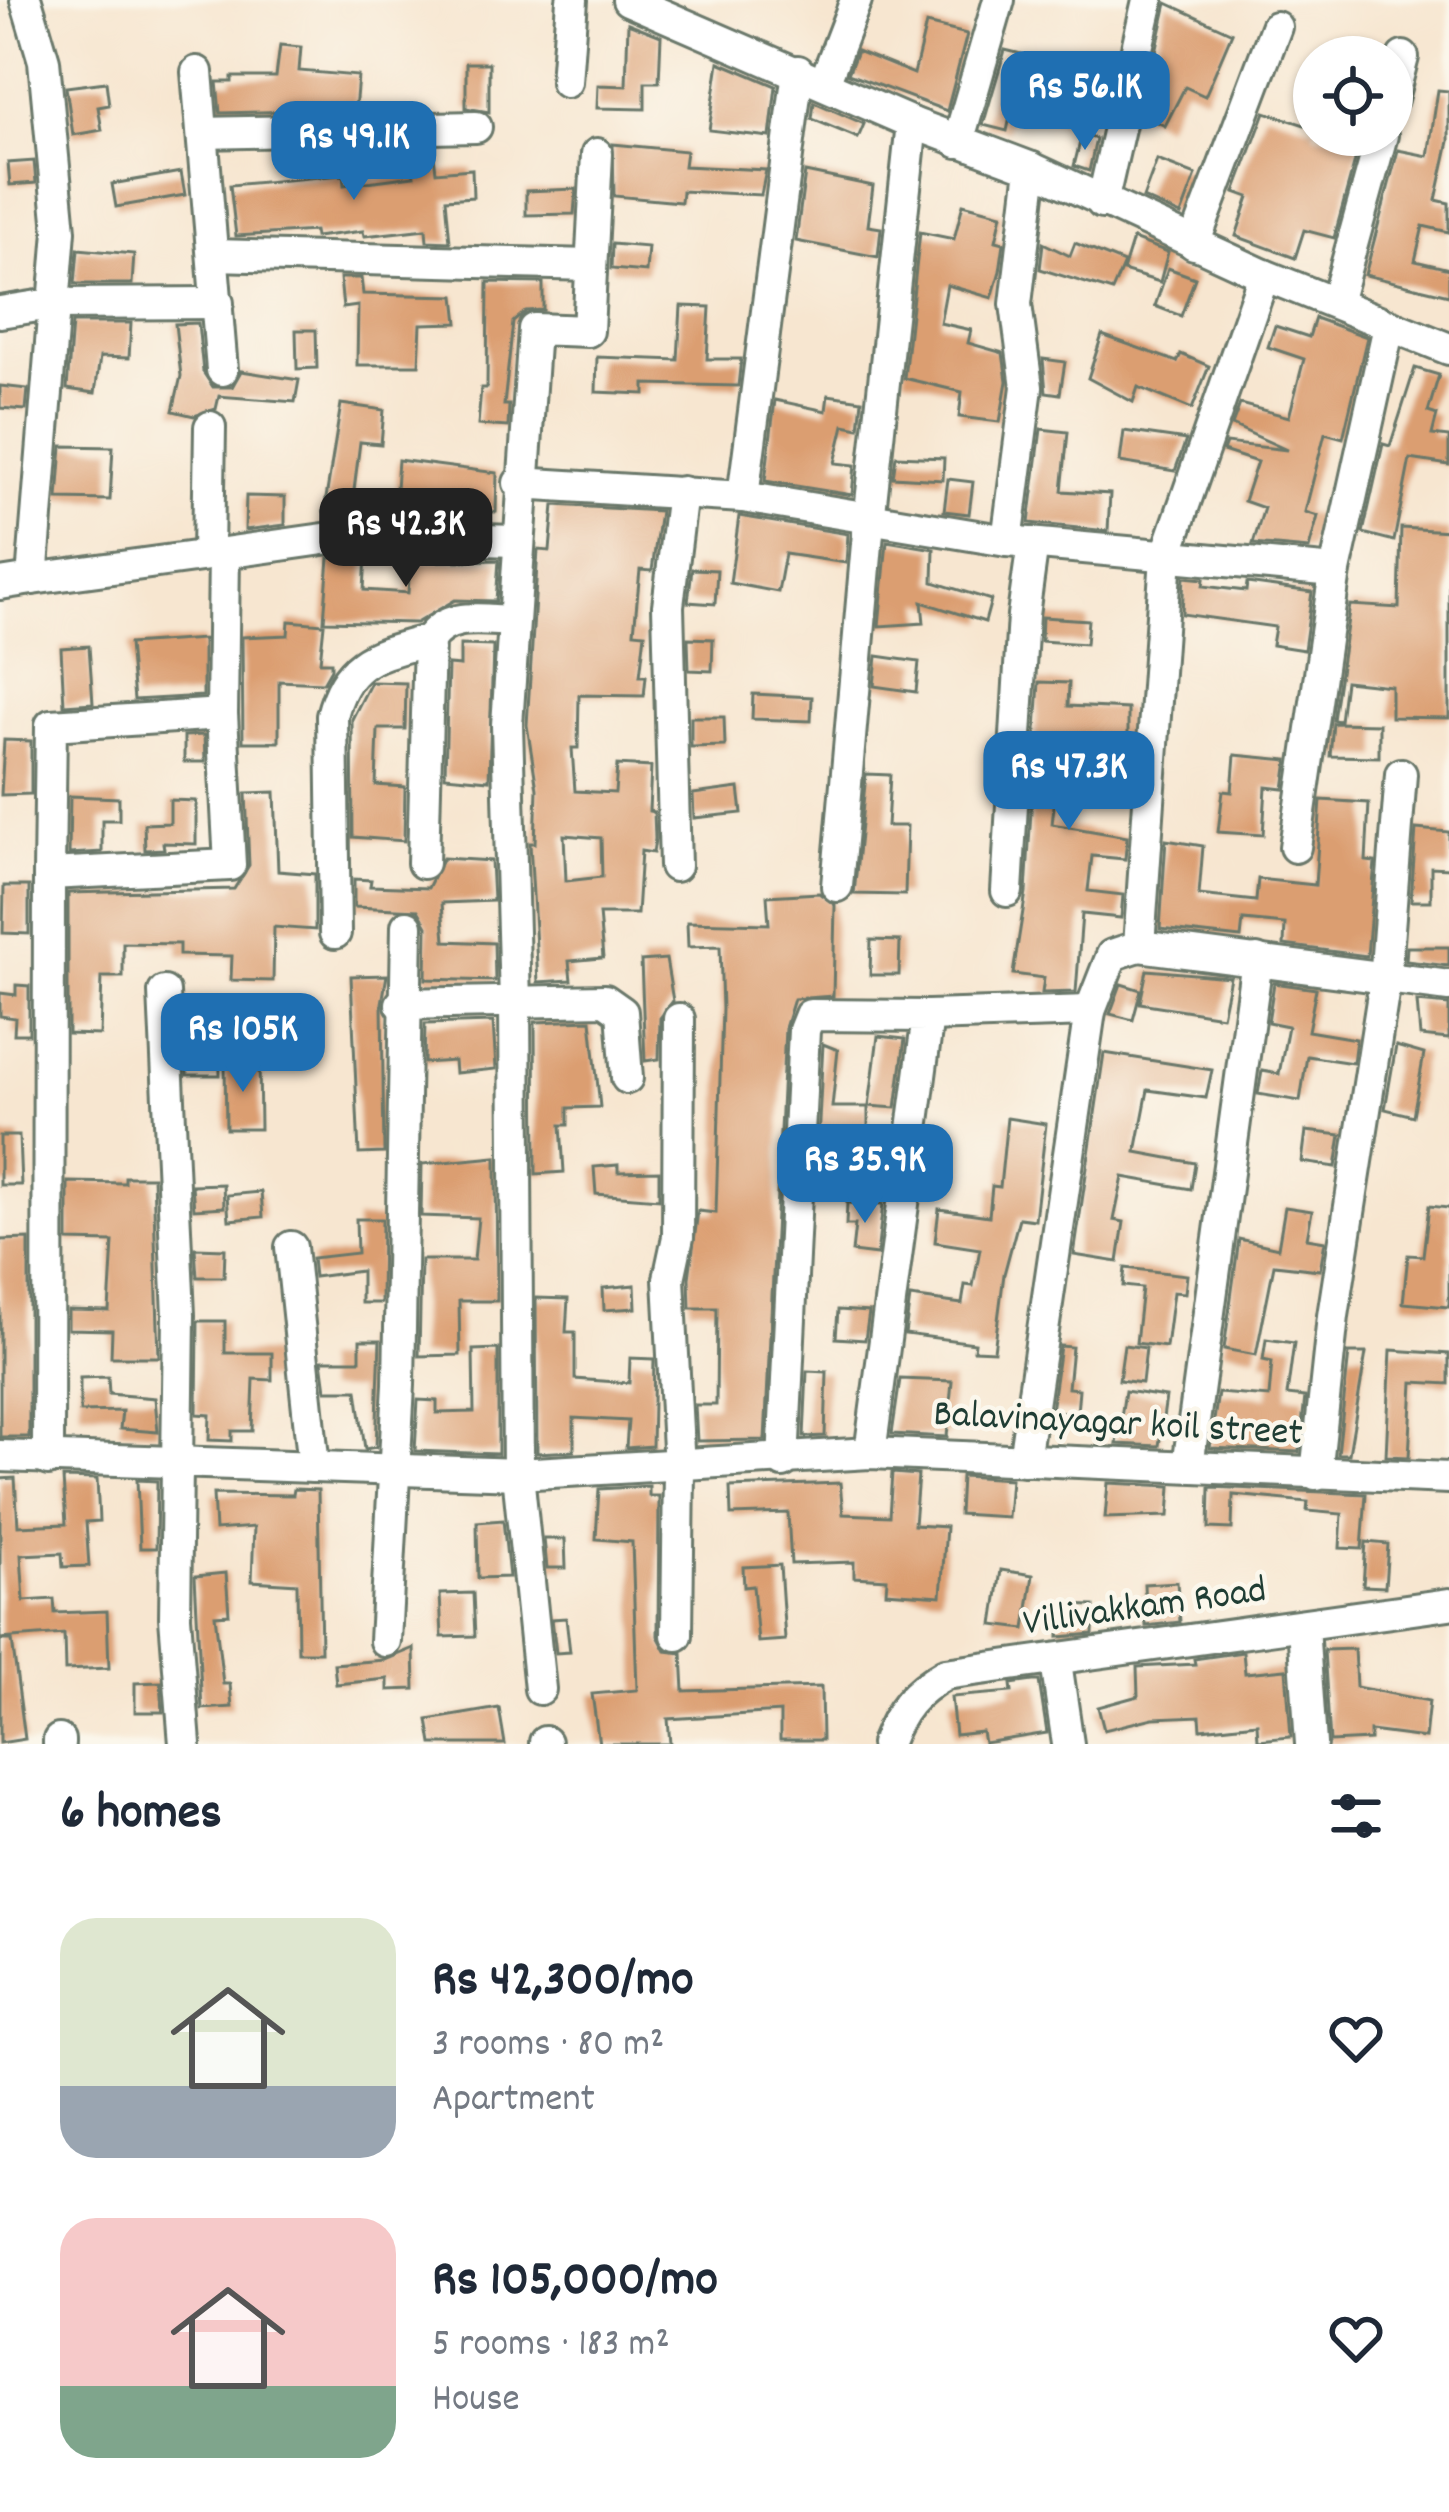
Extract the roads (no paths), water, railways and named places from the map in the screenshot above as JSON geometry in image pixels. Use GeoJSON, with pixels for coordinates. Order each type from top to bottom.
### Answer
{"type":"FeatureCollection","features":[{"type":"Feature","properties":{"kind":"street"},"geometry":{"type":"LineString","coordinates":[[26,0],[44,61],[60,230],[32,579]]}},
{"type":"Feature","properties":{"kind":"street"},"geometry":{"type":"LineString","coordinates":[[566,82],[572,0]]}},
{"type":"Feature","properties":{"kind":"street"},"geometry":{"type":"LineString","coordinates":[[628,0],[912,123],[1032,168],[1264,275],[1449,349]]}},
{"type":"Feature","properties":{"kind":"street"},"geometry":{"type":"LineString","coordinates":[[743,497],[812,76],[856,0]]}},
{"type":"Feature","properties":{"kind":"street"},"geometry":{"type":"LineString","coordinates":[[958,142],[999,0]]}},
{"type":"Feature","properties":{"kind":"street"},"geometry":{"type":"LineString","coordinates":[[1102,203],[1148,0]]}},
{"type":"Feature","properties":{"kind":"street"},"geometry":{"type":"LineString","coordinates":[[1194,244],[1276,27]]}},
{"type":"Feature","properties":{"kind":"street"},"geometry":{"type":"LineString","coordinates":[[196,72],[221,370]]}},
{"type":"Feature","properties":{"kind":"street"},"geometry":{"type":"LineString","coordinates":[[837,886],[868,521],[912,123]]}},
{"type":"Feature","properties":{"kind":"street"},"geometry":{"type":"LineString","coordinates":[[203,133],[476,127]]}},
{"type":"Feature","properties":{"kind":"street"},"geometry":{"type":"LineString","coordinates":[[539,1689],[518,1474],[515,1001],[507,725],[534,329],[588,331],[597,154]]}},
{"type":"Feature","properties":{"kind":"street"},"geometry":{"type":"LineString","coordinates":[[1336,303],[1376,156]]}},
{"type":"Feature","properties":{"kind":"street"},"geometry":{"type":"LineString","coordinates":[[1007,891],[1023,616],[1020,542],[1027,387],[1016,304],[1032,168]]}},
{"type":"Feature","properties":{"kind":"street"},"geometry":{"type":"LineString","coordinates":[[214,255],[591,265]]}},
{"type":"Feature","properties":{"kind":"street"},"geometry":{"type":"LineString","coordinates":[[1139,946],[1166,557],[1264,275]]}},
{"type":"Feature","properties":{"kind":"street"},"geometry":{"type":"LineString","coordinates":[[0,312],[51,304],[218,303]]}},
{"type":"Feature","properties":{"kind":"street"},"geometry":{"type":"LineString","coordinates":[[1294,847],[1336,571],[1389,326]]}},
{"type":"Feature","properties":{"kind":"street"},"geometry":{"type":"LineString","coordinates":[[50,874],[230,865],[210,427]]}},
{"type":"Feature","properties":{"kind":"street"},"geometry":{"type":"LineString","coordinates":[[520,482],[743,497],[868,521],[1020,542],[1336,571]]}},
{"type":"Feature","properties":{"kind":"street"},"geometry":{"type":"LineString","coordinates":[[675,866],[668,606],[682,492]]}},
{"type":"Feature","properties":{"kind":"street"},"geometry":{"type":"LineString","coordinates":[[0,584],[345,536],[516,541]]}},
{"type":"Feature","properties":{"kind":"street"},"geometry":{"type":"LineString","coordinates":[[423,863],[429,640],[438,627],[455,620],[512,620]]}},
{"type":"Feature","properties":{"kind":"street"},"geometry":{"type":"LineString","coordinates":[[335,932],[332,716],[339,687],[355,667],[429,640]]}},
{"type":"Feature","properties":{"kind":"street"},"geometry":{"type":"LineString","coordinates":[[48,1460],[51,725],[222,714]]}},
{"type":"Feature","properties":{"kind":"street"},"geometry":{"type":"LineString","coordinates":[[1316,1474],[1333,1316],[1385,981],[1401,774]]}},
{"type":"Feature","properties":{"kind":"street"},"geometry":{"type":"LineString","coordinates":[[385,1641],[395,1468],[401,1004],[407,926]]}},
{"type":"Feature","properties":{"kind":"street"},"geometry":{"type":"LineString","coordinates":[[1024,1460],[1090,1011],[1112,955],[1139,946],[1449,986]]}},
{"type":"Feature","properties":{"kind":"street"},"geometry":{"type":"LineString","coordinates":[[1188,1466],[1257,960]]}},
{"type":"Feature","properties":{"kind":"street"},"geometry":{"type":"LineString","coordinates":[[164,992],[179,1315],[175,1617],[185,1744]]}},
{"type":"Feature","properties":{"kind":"street"},"geometry":{"type":"LineString","coordinates":[[401,1004],[605,1000],[622,1012],[627,1078]]}},
{"type":"Feature","properties":{"kind":"street"},"geometry":{"type":"LineString","coordinates":[[783,1462],[804,1030],[810,1015],[1090,1011]]}},
{"type":"Feature","properties":{"kind":"street"},"geometry":{"type":"LineString","coordinates":[[871,1453],[928,1016]]}},
{"type":"Feature","properties":{"kind":"street"},"geometry":{"type":"LineString","coordinates":[[676,1635],[679,1468],[669,1279],[678,1237],[679,1019]]}},
{"type":"Feature","properties":{"kind":"street"},"geometry":{"type":"LineString","coordinates":[[290,1247],[314,1467]]}},
{"type":"Feature","properties":{"kind":"street","name":"Balavinayagar koil street"},"geometry":{"type":"LineString","coordinates":[[0,1456],[518,1474],[783,1462],[871,1453],[1449,1478]]}},
{"type":"Feature","properties":{"kind":"street","name":"Villivakkam Road"},"geometry":{"type":"LineString","coordinates":[[886,1744],[917,1690],[945,1674],[1449,1604]]}},
{"type":"Feature","properties":{"kind":"street"},"geometry":{"type":"LineString","coordinates":[[1303,1625],[1311,1744]]}},
{"type":"Feature","properties":{"kind":"street"},"geometry":{"type":"LineString","coordinates":[[1056,1662],[1068,1744]]}}]}
